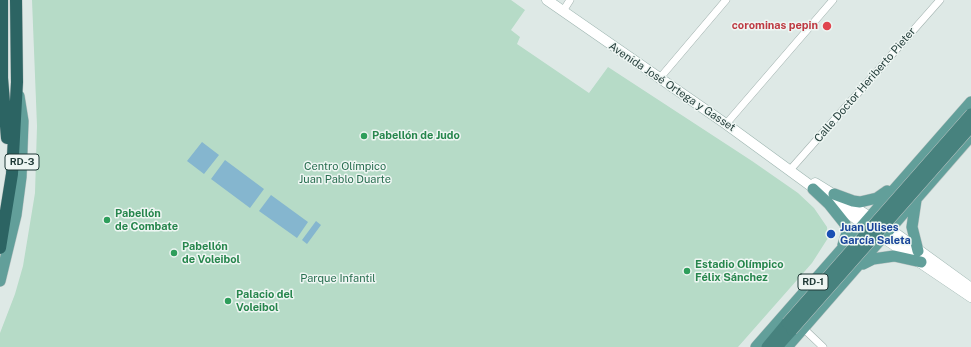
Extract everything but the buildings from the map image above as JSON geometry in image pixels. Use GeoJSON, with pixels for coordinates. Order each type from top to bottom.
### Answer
{"type":"FeatureCollection","features":[{"type":"Feature","properties":{"kind":"highway","name":"RD-3"},"geometry":{"type":"LineString","coordinates":[[0,214],[7,140],[0,31],[2,0]]}},
{"type":"Feature","properties":{"kind":"highway","name":"RD-3"},"geometry":{"type":"LineString","coordinates":[[0,248],[12,174],[17,82],[16,0]]}},
{"type":"Feature","properties":{"kind":"highway","name":"RD-1"},"geometry":{"type":"LineString","coordinates":[[777,347],[971,114]]}},
{"type":"Feature","properties":{"kind":"highway","name":"RD-1"},"geometry":{"type":"LineString","coordinates":[[767,347],[794,327],[971,127]]}},
{"type":"Feature","properties":{"kind":"main road","name":"Avenida José Ortega y Gasset"},"geometry":{"type":"LineString","coordinates":[[547,0],[726,124],[814,189],[887,234],[921,262],[971,297]]}},
{"type":"Feature","properties":{"kind":"main road","name":"RD-3"},"geometry":{"type":"LineString","coordinates":[[0,100],[2,78]]}},
{"type":"Feature","properties":{"kind":"main road","name":"RD-3"},"geometry":{"type":"LineString","coordinates":[[0,281],[16,215],[22,176],[23,121],[17,82]]}},
{"type":"Feature","properties":{"kind":"main road","name":"RD-1"},"geometry":{"type":"LineString","coordinates":[[756,347],[971,102]]}},
{"type":"Feature","properties":{"kind":"main road","name":"RD-1"},"geometry":{"type":"LineString","coordinates":[[787,347],[794,327],[837,289],[887,234],[916,198],[971,136]]}},
{"type":"Feature","properties":{"kind":"main road"},"geometry":{"type":"LineString","coordinates":[[916,164],[914,172],[890,201],[889,206],[892,210],[896,212],[900,211],[926,182],[934,178]]}},
{"type":"Feature","properties":{"kind":"main road","name":"Avenida José Ortega y Gasset"},"geometry":{"type":"LineString","coordinates":[[793,172],[834,194],[866,220]]}},
{"type":"Feature","properties":{"kind":"main road"},"geometry":{"type":"LineString","coordinates":[[834,194],[853,201],[869,201],[877,198],[908,174]]}},
{"type":"Feature","properties":{"kind":"main road"},"geometry":{"type":"LineString","coordinates":[[814,189],[829,204],[845,224],[847,233],[840,251]]}},
{"type":"Feature","properties":{"kind":"main road"},"geometry":{"type":"LineString","coordinates":[[916,198],[912,227],[918,250]]}},
{"type":"Feature","properties":{"kind":"main road","name":"Avenida José Ortega y Gasset"},"geometry":{"type":"LineString","coordinates":[[887,234],[918,250],[971,288]]}},
{"type":"Feature","properties":{"kind":"main road"},"geometry":{"type":"LineString","coordinates":[[819,275],[828,270],[850,244],[854,241],[860,242],[864,248],[863,253],[839,280],[837,289]]}},
{"type":"Feature","properties":{"kind":"main road"},"geometry":{"type":"LineString","coordinates":[[851,273],[866,261],[885,256],[900,257],[921,262]]}},
{"type":"Feature","properties":{"kind":"street"},"geometry":{"type":"LineString","coordinates":[[563,12],[570,0]]}},
{"type":"Feature","properties":{"kind":"street"},"geometry":{"type":"LineString","coordinates":[[659,79],[725,0]]}},
{"type":"Feature","properties":{"kind":"street"},"geometry":{"type":"LineString","coordinates":[[726,124],[833,0]]}},
{"type":"Feature","properties":{"kind":"street","name":"Calle Doctor Heriberto Pieter"},"geometry":{"type":"LineString","coordinates":[[793,172],[940,0]]}},
{"type":"Feature","properties":{"kind":"street"},"geometry":{"type":"LineString","coordinates":[[794,327],[823,347]]}},
{"type":"Feature","properties":{"kind":"green space","name":"Centro Olímpico Juan Pablo Duarte"},"geometry":{"type":"Polygon","coordinates":[[[32,0],[511,0],[525,10],[511,30],[520,37],[517,44],[589,93],[608,67],[752,161],[798,193],[814,208],[827,227],[828,238],[812,263],[738,347],[0,347],[0,333],[15,294],[23,266],[35,193],[37,126],[32,0]]]}},
{"type":"Feature","properties":{"kind":"water"},"geometry":{"type":"Polygon","coordinates":[[[202,142],[219,155],[204,174],[187,161],[202,142]]]}},
{"type":"Feature","properties":{"kind":"water"},"geometry":{"type":"Polygon","coordinates":[[[225,160],[264,189],[250,208],[211,179],[225,160]]]}},
{"type":"Feature","properties":{"kind":"water"},"geometry":{"type":"Polygon","coordinates":[[[271,195],[308,222],[297,238],[259,211],[271,195]]]}},
{"type":"Feature","properties":{"kind":"water"},"geometry":{"type":"Polygon","coordinates":[[[316,221],[321,225],[307,244],[302,240],[316,221]]]}},
{"type":"Feature","properties":{"kind":"place","name":"corominas pepin"},"geometry":{"type":"Point","coordinates":[827,26]}},
{"type":"Feature","properties":{"kind":"place","name":"Pabellón de Judo"},"geometry":{"type":"Point","coordinates":[364,136]}},
{"type":"Feature","properties":{"kind":"place","name":"Pabellón de Combate"},"geometry":{"type":"Point","coordinates":[107,220]}},
{"type":"Feature","properties":{"kind":"place","name":"Juan Ulises García Saleta"},"geometry":{"type":"Point","coordinates":[831,234]}},
{"type":"Feature","properties":{"kind":"place","name":"Pabellón de Voleibol"},"geometry":{"type":"Point","coordinates":[174,253]}},
{"type":"Feature","properties":{"kind":"place","name":"Estadio Olímpico Félix Sánchez"},"geometry":{"type":"Point","coordinates":[687,271]}},
{"type":"Feature","properties":{"kind":"place","name":"Palacio del Voleibol"},"geometry":{"type":"Point","coordinates":[228,301]}},
{"type":"Feature","properties":{"kind":"park label","name":"Parque Infantil"},"geometry":{"type":"Point","coordinates":[338,279]}}]}
